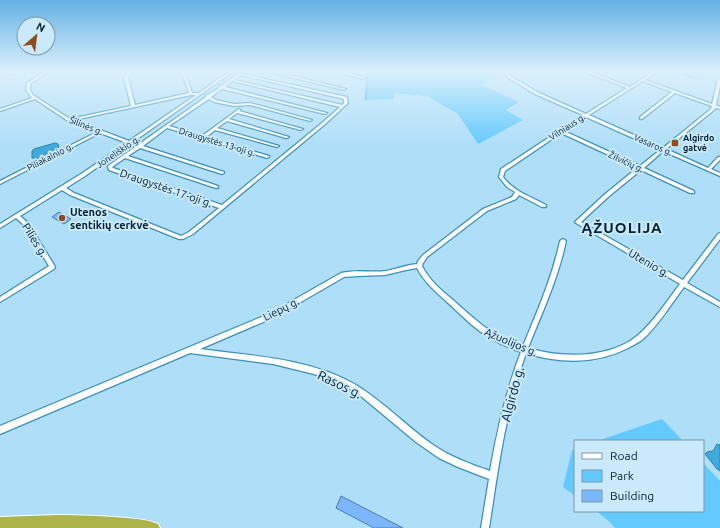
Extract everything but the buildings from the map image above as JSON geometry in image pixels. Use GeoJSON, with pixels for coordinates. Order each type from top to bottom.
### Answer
{"type":"FeatureCollection","features":[{"type":"Feature","properties":{"kind":"highway"},"geometry":{"type":"LineString","coordinates":[[0,523],[57,520],[120,522],[154,528]]}},
{"type":"Feature","properties":{"kind":"street"},"geometry":{"type":"LineString","coordinates":[[130,96],[133,106]]}},
{"type":"Feature","properties":{"kind":"street"},"geometry":{"type":"LineString","coordinates":[[69,120],[182,96]]}},
{"type":"Feature","properties":{"kind":"street","name":"Joneliškio g."},"geometry":{"type":"LineString","coordinates":[[0,226],[63,188],[131,143],[198,96]]}},
{"type":"Feature","properties":{"kind":"street"},"geometry":{"type":"LineString","coordinates":[[259,96],[325,113]]}},
{"type":"Feature","properties":{"kind":"street"},"geometry":{"type":"LineString","coordinates":[[298,96],[342,106]]}},
{"type":"Feature","properties":{"kind":"street"},"geometry":{"type":"LineString","coordinates":[[63,188],[72,194],[181,238],[190,233],[222,207],[346,103],[346,98],[337,96]]}},
{"type":"Feature","properties":{"kind":"street","name":"Vasaros g."},"geometry":{"type":"LineString","coordinates":[[542,96],[720,175]]}},
{"type":"Feature","properties":{"kind":"street","name":"Vilniaus g."},"geometry":{"type":"LineString","coordinates":[[518,192],[502,179],[501,174],[506,168],[618,96]]}},
{"type":"Feature","properties":{"kind":"street"},"geometry":{"type":"LineString","coordinates":[[641,118],[670,96]]}},
{"type":"Feature","properties":{"kind":"street"},"geometry":{"type":"LineString","coordinates":[[685,96],[720,108]]}},
{"type":"Feature","properties":{"kind":"street"},"geometry":{"type":"LineString","coordinates":[[641,168],[714,106],[716,96]]}},
{"type":"Feature","properties":{"kind":"street"},"geometry":{"type":"LineString","coordinates":[[125,157],[208,97],[215,101],[238,106],[250,104],[310,120]]}},
{"type":"Feature","properties":{"kind":"street"},"geometry":{"type":"LineString","coordinates":[[0,110],[35,98]]}},
{"type":"Feature","properties":{"kind":"street","name":"Šilinės g."},"geometry":{"type":"LineString","coordinates":[[35,98],[69,120],[131,143]]}},
{"type":"Feature","properties":{"kind":"street"},"geometry":{"type":"LineString","coordinates":[[202,138],[241,109],[238,106]]}},
{"type":"Feature","properties":{"kind":"street"},"geometry":{"type":"LineString","coordinates":[[237,112],[301,129]]}},
{"type":"Feature","properties":{"kind":"street"},"geometry":{"type":"LineString","coordinates":[[227,120],[287,137]]}},
{"type":"Feature","properties":{"kind":"street","name":"Draugystės 13-oji g."},"geometry":{"type":"LineString","coordinates":[[167,127],[267,157]]}},
{"type":"Feature","properties":{"kind":"street"},"geometry":{"type":"LineString","coordinates":[[215,129],[277,146]]}},
{"type":"Feature","properties":{"kind":"street","name":"Žilvičių g."},"geometry":{"type":"LineString","coordinates":[[561,131],[692,192]]}},
{"type":"Feature","properties":{"kind":"street","name":"Piliakalnio g."},"geometry":{"type":"LineString","coordinates":[[0,183],[100,132]]}},
{"type":"Feature","properties":{"kind":"street"},"geometry":{"type":"LineString","coordinates":[[139,146],[222,173]]}},
{"type":"Feature","properties":{"kind":"street"},"geometry":{"type":"LineString","coordinates":[[125,157],[216,187]]}},
{"type":"Feature","properties":{"kind":"street","name":"Draugystės 17-oji g."},"geometry":{"type":"LineString","coordinates":[[125,157],[110,167],[111,169],[222,207]]}},
{"type":"Feature","properties":{"kind":"street"},"geometry":{"type":"LineString","coordinates":[[708,170],[720,158]]}},
{"type":"Feature","properties":{"kind":"street","name":"Utenio g."},"geometry":{"type":"LineString","coordinates":[[641,168],[606,196],[578,222],[720,305]]}},
{"type":"Feature","properties":{"kind":"street"},"geometry":{"type":"LineString","coordinates":[[419,266],[420,262],[425,256],[485,210],[514,198],[518,192],[544,206]]}},
{"type":"Feature","properties":{"kind":"street","name":"Pilies g."},"geometry":{"type":"LineString","coordinates":[[0,300],[52,266],[26,224],[17,216]]}},
{"type":"Feature","properties":{"kind":"street","name":"Ąžuolijos g."},"geometry":{"type":"LineString","coordinates":[[419,266],[431,283],[483,330],[524,350],[559,358],[585,358],[598,356],[628,345],[642,336],[720,235]]}},
{"type":"Feature","properties":{"kind":"street","name":"Algirdo g."},"geometry":{"type":"LineString","coordinates":[[485,528],[499,440],[524,350],[555,273],[563,241]]}},
{"type":"Feature","properties":{"kind":"street","name":"Liepų g."},"geometry":{"type":"LineString","coordinates":[[0,430],[273,315],[343,275],[352,273],[387,273],[409,266],[419,266]]}},
{"type":"Feature","properties":{"kind":"street","name":"Rasos g."},"geometry":{"type":"LineString","coordinates":[[188,350],[289,365],[316,372],[352,388],[440,454],[459,464],[493,476]]}},
{"type":"Feature","properties":{"kind":"green space"},"geometry":{"type":"Polygon","coordinates":[[[365,96],[394,96],[394,99],[364,100],[365,96]]]}},
{"type":"Feature","properties":{"kind":"green space"},"geometry":{"type":"Polygon","coordinates":[[[423,96],[505,96],[519,102],[506,110],[523,120],[478,144],[458,114],[427,96],[423,96]]]}},
{"type":"Feature","properties":{"kind":"green space"},"geometry":{"type":"Polygon","coordinates":[[[662,419],[682,440],[600,440],[662,419]]]}},
{"type":"Feature","properties":{"kind":"green space"},"geometry":{"type":"Polygon","coordinates":[[[574,449],[574,495],[563,487],[572,450],[574,449]]]}},
{"type":"Feature","properties":{"kind":"green space"},"geometry":{"type":"Polygon","coordinates":[[[704,464],[720,481],[720,528],[615,528],[597,512],[704,512],[704,464]]]}},
{"type":"Feature","properties":{"kind":"shaded area"},"geometry":{"type":"Polygon","coordinates":[[[55,143],[58,144],[59,147],[37,159],[32,158],[32,151],[34,149],[55,143]]]}},
{"type":"Feature","properties":{"kind":"shaded area"},"geometry":{"type":"Polygon","coordinates":[[[717,444],[720,445],[720,471],[705,454],[713,451],[717,444]]]}},
{"type":"Feature","properties":{"kind":"waterway"},"geometry":{"type":"LineString","coordinates":[[366,96],[366,100]]}},
{"type":"Feature","properties":{"kind":"place","name":"Algirdo gatvė"},"geometry":{"type":"Point","coordinates":[675,143]}},
{"type":"Feature","properties":{"kind":"place","name":"Utenos sentikių cerkvė"},"geometry":{"type":"Point","coordinates":[62,218]}},
{"type":"Feature","properties":{"kind":"district","name":"ĄŽUOLIJA"},"geometry":{"type":"Point","coordinates":[622,228]}}]}
